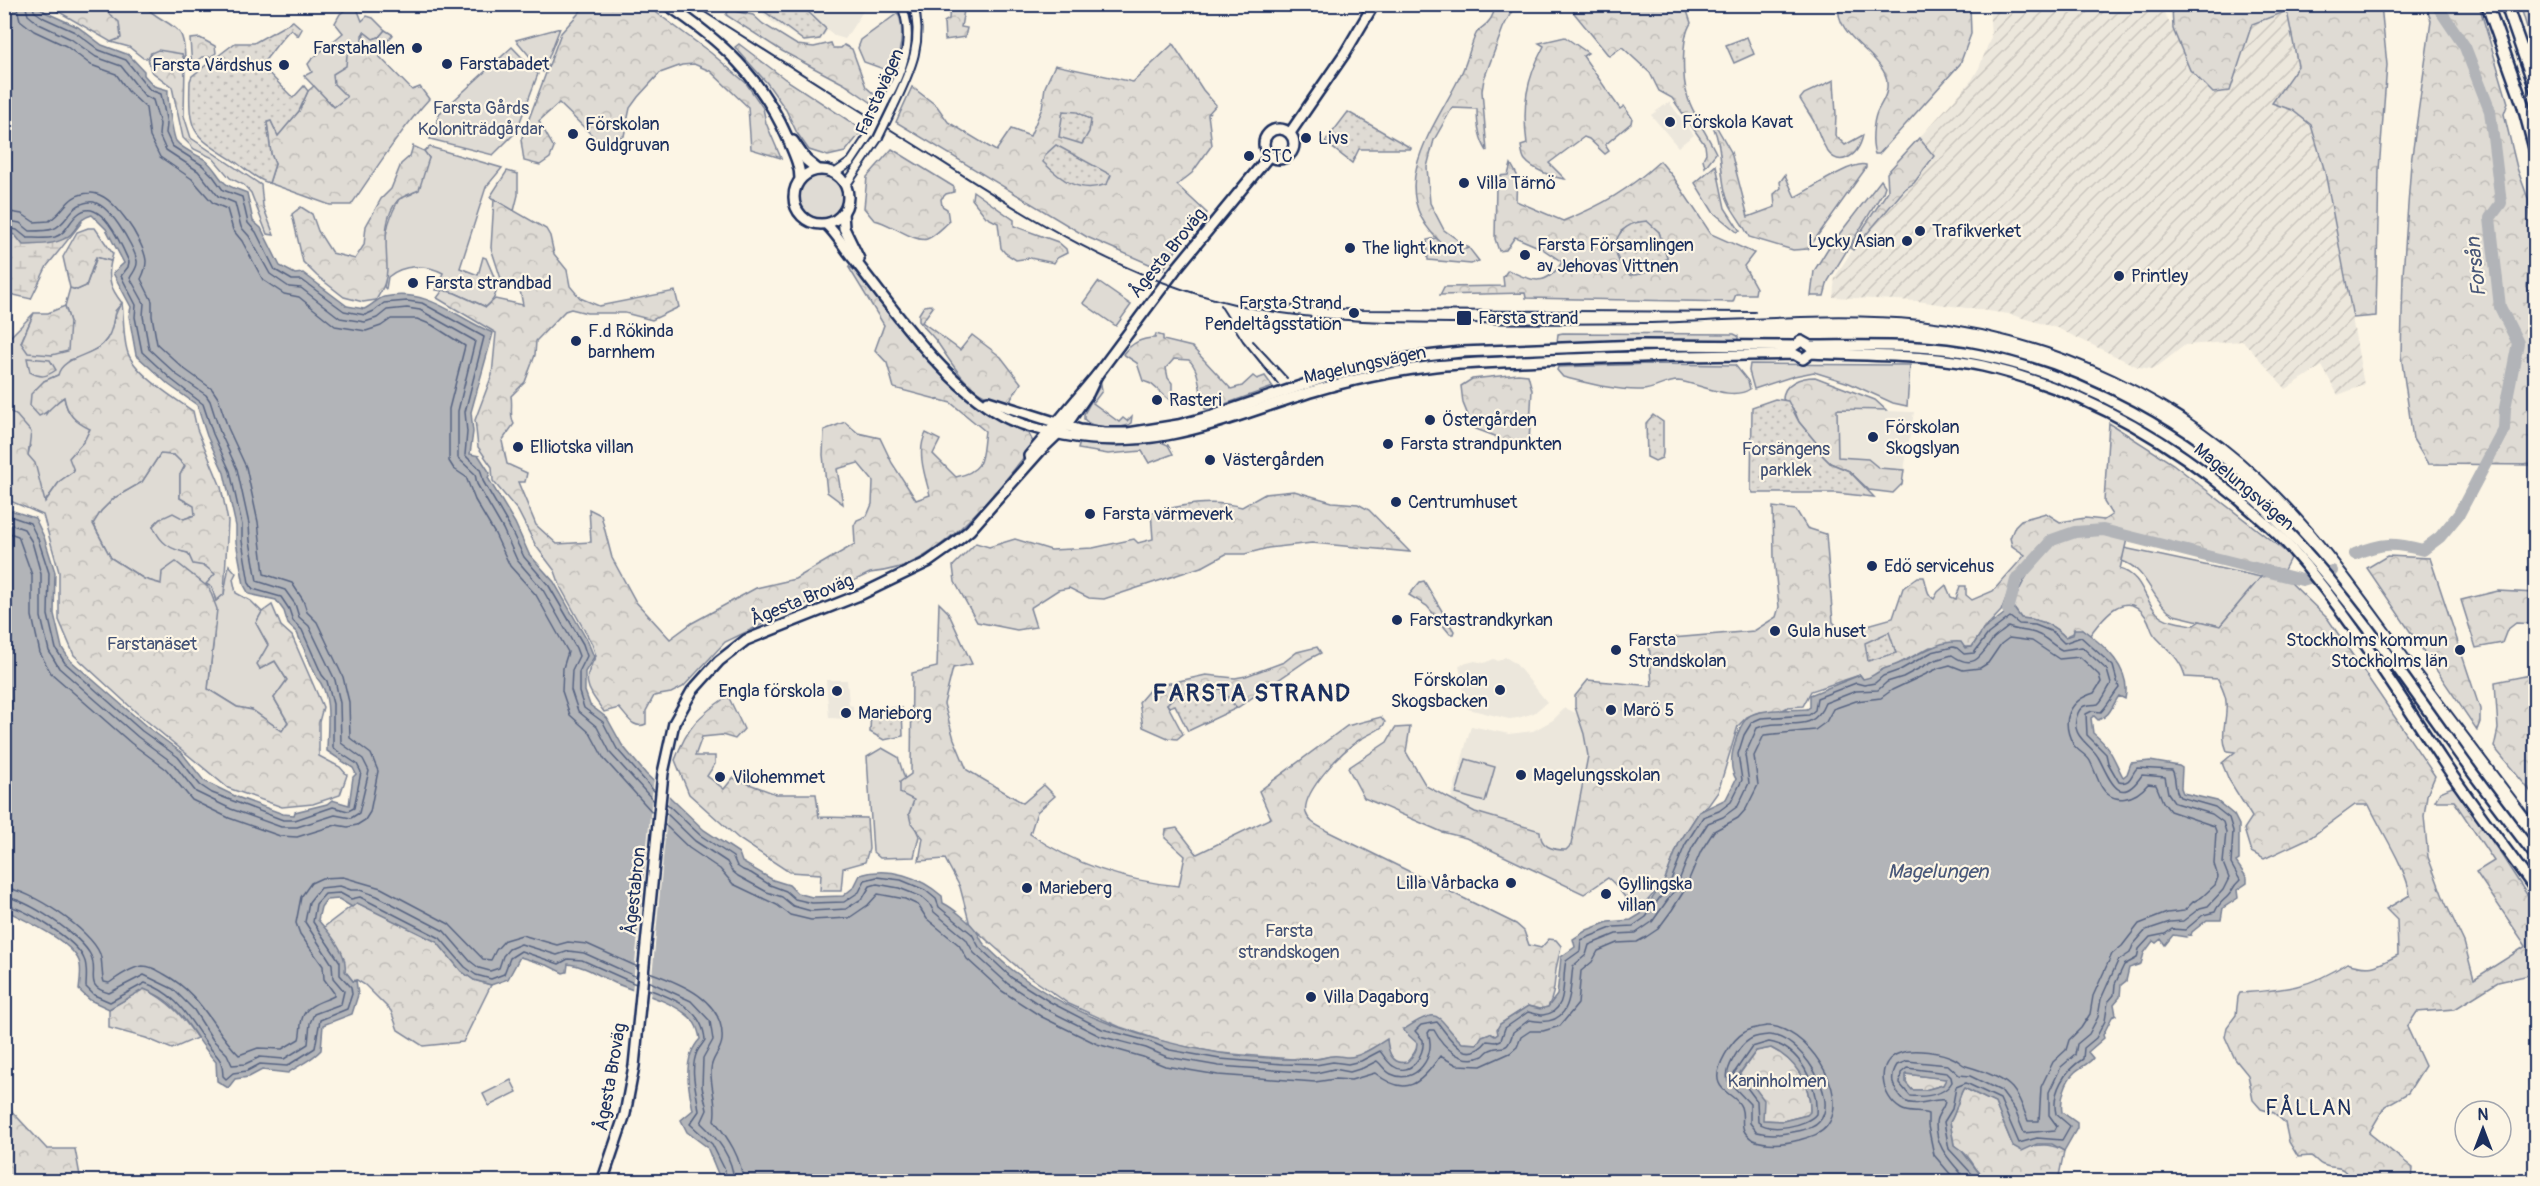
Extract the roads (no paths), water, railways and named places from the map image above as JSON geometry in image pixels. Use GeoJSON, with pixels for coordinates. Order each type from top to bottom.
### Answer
{"type":"FeatureCollection","features":[{"type":"Feature","properties":{"kind":"highway"},"geometry":{"type":"LineString","coordinates":[[2487,4],[2523,105],[2535,154]]}},
{"type":"Feature","properties":{"kind":"highway"},"geometry":{"type":"LineString","coordinates":[[2506,4],[2535,90]]}},
{"type":"Feature","properties":{"kind":"main road"},"geometry":{"type":"LineString","coordinates":[[666,4],[708,33],[731,54],[762,90],[799,164],[800,178],[793,196],[797,211],[803,218],[813,223],[826,224],[837,219],[848,202],[846,185],[835,173],[817,169],[806,160],[780,122]]}},
{"type":"Feature","properties":{"kind":"main road"},"geometry":{"type":"LineString","coordinates":[[1290,133],[1334,71],[1374,4]]}},
{"type":"Feature","properties":{"kind":"main road"},"geometry":{"type":"LineString","coordinates":[[1279,129],[1290,133],[1294,146],[1290,154],[1282,159],[1269,156],[1263,144],[1268,133],[1279,129]]}},
{"type":"Feature","properties":{"kind":"main road","name":"Ågesta Broväg"},"geometry":{"type":"LineString","coordinates":[[663,773],[674,723],[692,691],[732,650],[746,640],[862,594],[933,560],[970,530],[1056,429],[1162,287],[1269,156]]}},
{"type":"Feature","properties":{"kind":"main road"},"geometry":{"type":"LineString","coordinates":[[800,178],[817,169]]}},
{"type":"Feature","properties":{"kind":"main road","name":"Magelungsvägen"},"geometry":{"type":"LineString","coordinates":[[843,213],[844,228],[864,270]]}},
{"type":"Feature","properties":{"kind":"main road","name":"Magelungsvägen"},"geometry":{"type":"LineString","coordinates":[[826,224],[836,232],[907,325],[962,387],[986,406],[1006,418],[1105,441],[1128,441],[1172,435],[1216,425],[1333,386],[1381,375],[1452,365],[1635,355],[1794,350]]}},
{"type":"Feature","properties":{"kind":"main road","name":"Magelungsvägen"},"geometry":{"type":"LineString","coordinates":[[1794,350],[1801,341],[1811,349],[1948,360],[2011,373],[2061,390],[2144,430],[2198,466],[2274,531],[2336,604],[2405,701],[2449,770],[2535,889]]}},
{"type":"Feature","properties":{"kind":"main road","name":"Magelungsvägen"},"geometry":{"type":"LineString","coordinates":[[1056,429],[1105,433],[1140,432],[1178,425],[1212,416],[1330,376],[1385,362],[1450,353],[1676,344],[1794,350],[1803,359],[1811,349],[1912,346],[1953,350],[2020,365],[2075,385],[2151,424],[2216,467],[2261,505],[2309,555],[2347,600],[2535,856]]}},
{"type":"Feature","properties":{"kind":"main road"},"geometry":{"type":"LineString","coordinates":[[1450,353],[1452,365]]}},
{"type":"Feature","properties":{"kind":"main road"},"geometry":{"type":"LineString","coordinates":[[2449,770],[2463,760]]}},
{"type":"Feature","properties":{"kind":"main road","name":"Ågestabron"},"geometry":{"type":"LineString","coordinates":[[639,1012],[663,773]]}},
{"type":"Feature","properties":{"kind":"main road","name":"Ågesta Broväg"},"geometry":{"type":"LineString","coordinates":[[602,1182],[625,1114],[634,1066],[639,1012]]}},
{"type":"Feature","properties":{"kind":"street","name":"Farstavägen"},"geometry":{"type":"LineString","coordinates":[[835,173],[851,162],[869,135],[900,72],[908,47],[906,19],[902,4]]}},
{"type":"Feature","properties":{"kind":"street","name":"Farstavägen"},"geometry":{"type":"LineString","coordinates":[[846,185],[878,138],[917,49],[918,28],[912,4]]}},
{"type":"Feature","properties":{"kind":"water","name":"Magelungen"},"geometry":{"type":"Polygon","coordinates":[[[5,5],[36,5],[47,13],[78,27],[102,45],[129,55],[154,86],[168,90],[170,116],[176,141],[208,162],[227,185],[247,193],[253,221],[261,228],[280,266],[295,274],[303,273],[347,306],[364,309],[384,297],[400,295],[415,297],[441,306],[493,333],[471,412],[473,432],[470,454],[479,456],[490,473],[488,478],[515,523],[529,554],[554,582],[588,642],[594,657],[585,672],[585,691],[590,705],[607,718],[622,745],[646,774],[704,830],[739,853],[742,862],[773,880],[789,885],[797,893],[812,897],[843,896],[854,887],[860,875],[871,873],[904,875],[924,883],[942,896],[943,903],[971,925],[984,944],[1018,974],[1050,995],[1084,1013],[1159,1040],[1238,1055],[1277,1059],[1315,1059],[1331,1056],[1352,1057],[1368,1051],[1387,1039],[1388,1048],[1394,1059],[1398,1062],[1407,1062],[1413,1055],[1417,1043],[1403,1030],[1425,1017],[1437,1017],[1462,1043],[1477,1044],[1482,1036],[1490,1033],[1495,1036],[1498,1034],[1497,1029],[1500,1024],[1528,1006],[1540,1009],[1548,1007],[1557,995],[1561,957],[1575,947],[1573,939],[1587,930],[1608,922],[1631,920],[1641,914],[1664,882],[1679,843],[1699,812],[1726,799],[1736,779],[1732,766],[1734,748],[1747,718],[1767,711],[1807,709],[1810,707],[1810,695],[1860,675],[1863,679],[1868,678],[1944,643],[1961,642],[1965,648],[1972,647],[1983,630],[2013,607],[2021,618],[2045,623],[2065,637],[2073,635],[2074,629],[2082,629],[2107,650],[2124,678],[2125,699],[2119,696],[2109,713],[2098,720],[2094,716],[2091,718],[2093,733],[2108,748],[2123,777],[2127,774],[2131,763],[2150,761],[2179,766],[2182,768],[2183,793],[2217,801],[2234,815],[2239,825],[2239,860],[2236,862],[2247,878],[2247,883],[2237,890],[2238,898],[2223,908],[2221,920],[2207,920],[2186,937],[2173,935],[2165,945],[2161,939],[2156,943],[2153,941],[2144,953],[2141,964],[2129,968],[2126,981],[2121,985],[2120,997],[2114,1004],[2116,1015],[2112,1017],[2103,1035],[2104,1038],[2088,1052],[2093,1058],[2071,1076],[2064,1091],[2062,1112],[2077,1123],[2077,1128],[2064,1151],[2052,1144],[2037,1144],[2022,1151],[2013,1146],[1995,1103],[1964,1088],[1950,1122],[1954,1145],[1962,1151],[1979,1173],[1986,1177],[1991,1174],[1998,1175],[2002,1181],[721,1181],[707,1147],[687,1132],[681,1120],[693,1110],[688,1073],[691,1055],[700,1039],[690,1017],[659,999],[575,965],[568,964],[567,972],[563,973],[520,957],[508,979],[491,985],[474,980],[461,971],[437,942],[357,903],[352,907],[339,899],[326,900],[321,907],[318,920],[341,951],[345,971],[353,981],[356,980],[358,995],[352,1014],[323,1025],[321,1050],[310,1060],[288,1073],[262,1070],[249,1077],[235,1079],[228,1088],[217,1081],[216,1062],[173,1006],[144,989],[109,1009],[90,1000],[79,990],[80,968],[74,953],[46,931],[5,910],[4,508],[35,518],[44,537],[55,572],[54,614],[62,648],[70,660],[146,726],[182,753],[204,781],[237,797],[283,814],[294,815],[295,812],[327,804],[332,800],[349,805],[353,777],[356,774],[353,768],[327,751],[328,713],[325,694],[297,633],[288,624],[284,611],[276,600],[249,594],[244,585],[236,542],[236,526],[224,473],[207,436],[197,405],[169,385],[136,355],[129,316],[131,307],[113,273],[124,263],[106,229],[92,215],[82,220],[71,234],[60,241],[23,245],[15,235],[5,233],[5,5]],[[1771,1048],[1756,1051],[1739,1074],[1749,1080],[1764,1100],[1763,1120],[1783,1121],[1807,1115],[1810,1112],[1810,1102],[1805,1083],[1795,1066],[1771,1048]],[[1906,1074],[1906,1083],[1912,1090],[1925,1090],[1943,1085],[1946,1079],[1906,1074]]]}},
{"type":"Feature","properties":{"kind":"waterway","name":"Forsån"},"geometry":{"type":"LineString","coordinates":[[2355,554],[2373,547],[2389,545],[2423,550],[2440,537],[2459,514],[2504,429],[2505,408],[2518,343],[2500,307],[2490,218],[2501,203],[2490,111],[2465,47],[2436,4]]}},
{"type":"Feature","properties":{"kind":"waterway","name":"Forsån"},"geometry":{"type":"LineString","coordinates":[[2008,610],[2016,580],[2052,540],[2075,532],[2103,530],[2302,580],[2332,571]]}},
{"type":"Feature","properties":{"kind":"railway"},"geometry":{"type":"LineString","coordinates":[[692,4],[1001,199],[1075,242],[1152,278],[1192,293],[1234,304],[1293,315],[1410,323],[1651,323],[1819,316],[1887,317],[1971,328],[2020,340],[2068,355],[2115,375],[2160,399],[2202,427],[2243,458],[2280,493],[2350,575],[2536,824]]}},
{"type":"Feature","properties":{"kind":"railway"},"geometry":{"type":"LineString","coordinates":[[1220,305],[1243,341],[1278,384]]}},
{"type":"Feature","properties":{"kind":"railway"},"geometry":{"type":"LineString","coordinates":[[1281,305],[1359,310],[1755,312]]}},
{"type":"Feature","properties":{"kind":"railway"},"geometry":{"type":"LineString","coordinates":[[1253,341],[1287,378]]}},
{"type":"Feature","properties":{"kind":"place","name":"Farstahallen"},"geometry":{"type":"Point","coordinates":[417,48]}},
{"type":"Feature","properties":{"kind":"place","name":"Farstabadet"},"geometry":{"type":"Point","coordinates":[447,64]}},
{"type":"Feature","properties":{"kind":"place","name":"Farsta Värdshus"},"geometry":{"type":"Point","coordinates":[284,65]}},
{"type":"Feature","properties":{"kind":"place","name":"Förskola Kavat"},"geometry":{"type":"Point","coordinates":[1670,122]}},
{"type":"Feature","properties":{"kind":"place","name":"Förskolan Guldgruvan"},"geometry":{"type":"Point","coordinates":[573,134]}},
{"type":"Feature","properties":{"kind":"place","name":"Livs"},"geometry":{"type":"Point","coordinates":[1306,138]}},
{"type":"Feature","properties":{"kind":"place","name":"STC"},"geometry":{"type":"Point","coordinates":[1249,156]}},
{"type":"Feature","properties":{"kind":"place","name":"Villa Tärnö"},"geometry":{"type":"Point","coordinates":[1464,183]}},
{"type":"Feature","properties":{"kind":"place","name":"Trafikverket"},"geometry":{"type":"Point","coordinates":[1920,231]}},
{"type":"Feature","properties":{"kind":"place","name":"Lycky Asian"},"geometry":{"type":"Point","coordinates":[1907,241]}},
{"type":"Feature","properties":{"kind":"place","name":"The light knot"},"geometry":{"type":"Point","coordinates":[1350,248]}},
{"type":"Feature","properties":{"kind":"place","name":"Farsta Församlingen av Jehovas Vittnen"},"geometry":{"type":"Point","coordinates":[1525,255]}},
{"type":"Feature","properties":{"kind":"place","name":"Printley"},"geometry":{"type":"Point","coordinates":[2119,276]}},
{"type":"Feature","properties":{"kind":"place","name":"Farsta strandbad"},"geometry":{"type":"Point","coordinates":[413,283]}},
{"type":"Feature","properties":{"kind":"place","name":"Farsta Strand Pendeltågsstation"},"geometry":{"type":"Point","coordinates":[1354,313]}},
{"type":"Feature","properties":{"kind":"place","name":"Farsta strand"},"geometry":{"type":"Point","coordinates":[1464,318]}},
{"type":"Feature","properties":{"kind":"place","name":"F.d Rökinda barnhem"},"geometry":{"type":"Point","coordinates":[576,341]}},
{"type":"Feature","properties":{"kind":"place","name":"Rasteri"},"geometry":{"type":"Point","coordinates":[1157,400]}},
{"type":"Feature","properties":{"kind":"place","name":"Östergården"},"geometry":{"type":"Point","coordinates":[1430,420]}},
{"type":"Feature","properties":{"kind":"place","name":"Förskolan Skogslyan"},"geometry":{"type":"Point","coordinates":[1873,437]}},
{"type":"Feature","properties":{"kind":"place","name":"Farsta strandpunkten"},"geometry":{"type":"Point","coordinates":[1388,444]}},
{"type":"Feature","properties":{"kind":"place","name":"Elliotska villan"},"geometry":{"type":"Point","coordinates":[518,447]}},
{"type":"Feature","properties":{"kind":"place","name":"Västergården"},"geometry":{"type":"Point","coordinates":[1210,460]}},
{"type":"Feature","properties":{"kind":"place","name":"Centrumhuset"},"geometry":{"type":"Point","coordinates":[1396,502]}},
{"type":"Feature","properties":{"kind":"place","name":"Farsta värmeverk"},"geometry":{"type":"Point","coordinates":[1090,514]}},
{"type":"Feature","properties":{"kind":"place","name":"Edö servicehus"},"geometry":{"type":"Point","coordinates":[1872,566]}},
{"type":"Feature","properties":{"kind":"place","name":"Farstastrandkyrkan"},"geometry":{"type":"Point","coordinates":[1397,620]}},
{"type":"Feature","properties":{"kind":"place","name":"Gula huset"},"geometry":{"type":"Point","coordinates":[1775,631]}},
{"type":"Feature","properties":{"kind":"place","name":"Farsta Strandskolan"},"geometry":{"type":"Point","coordinates":[1616,650]}},
{"type":"Feature","properties":{"kind":"place","name":"Stockholms kommun Stockholms län"},"geometry":{"type":"Point","coordinates":[2460,650]}},
{"type":"Feature","properties":{"kind":"place","name":"Förskolan Skogsbacken"},"geometry":{"type":"Point","coordinates":[1500,690]}},
{"type":"Feature","properties":{"kind":"place","name":"Engla förskola"},"geometry":{"type":"Point","coordinates":[837,691]}},
{"type":"Feature","properties":{"kind":"place","name":"Marö 5"},"geometry":{"type":"Point","coordinates":[1611,710]}},
{"type":"Feature","properties":{"kind":"place","name":"Marieborg"},"geometry":{"type":"Point","coordinates":[846,713]}},
{"type":"Feature","properties":{"kind":"place","name":"Magelungsskolan"},"geometry":{"type":"Point","coordinates":[1521,775]}},
{"type":"Feature","properties":{"kind":"place","name":"Vilohemmet"},"geometry":{"type":"Point","coordinates":[720,777]}},
{"type":"Feature","properties":{"kind":"place","name":"Lilla Vårbacka"},"geometry":{"type":"Point","coordinates":[1511,883]}},
{"type":"Feature","properties":{"kind":"place","name":"Marieberg"},"geometry":{"type":"Point","coordinates":[1027,888]}},
{"type":"Feature","properties":{"kind":"place","name":"Gyllingska villan"},"geometry":{"type":"Point","coordinates":[1606,894]}},
{"type":"Feature","properties":{"kind":"place","name":"Villa Dagaborg"},"geometry":{"type":"Point","coordinates":[1311,997]}},
{"type":"Feature","properties":{"kind":"district","name":"FARSTA STRAND"},"geometry":{"type":"Point","coordinates":[1252,693]}},
{"type":"Feature","properties":{"kind":"district","name":"FÅLLAN"},"geometry":{"type":"Point","coordinates":[2309,1108]}},
{"type":"Feature","properties":{"kind":"park label","name":"Farsta Gårds Koloniträdgårdar"},"geometry":{"type":"Point","coordinates":[481,118]}},
{"type":"Feature","properties":{"kind":"park label","name":"Forsängens parklek"},"geometry":{"type":"Point","coordinates":[1786,459]}},
{"type":"Feature","properties":{"kind":"park label","name":"Farstanäset"},"geometry":{"type":"Point","coordinates":[152,644]}},
{"type":"Feature","properties":{"kind":"park label","name":"Farsta strandskogen"},"geometry":{"type":"Point","coordinates":[1289,941]}},
{"type":"Feature","properties":{"kind":"park label","name":"Kaninholmen"},"geometry":{"type":"Point","coordinates":[1777,1081]}}]}
